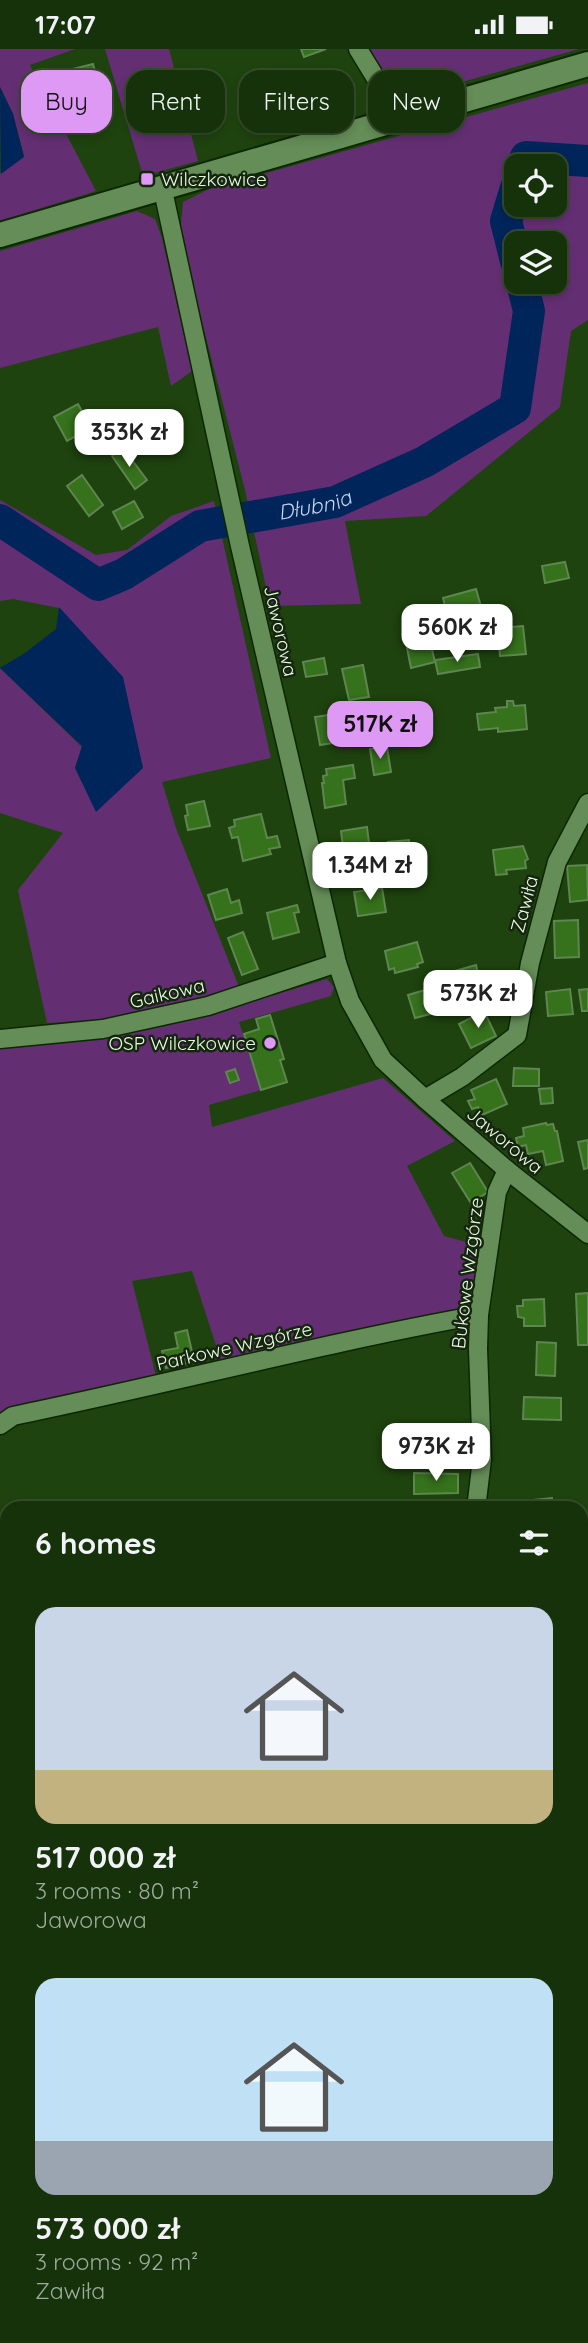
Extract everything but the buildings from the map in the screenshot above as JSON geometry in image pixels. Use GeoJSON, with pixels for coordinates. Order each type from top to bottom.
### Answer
{"type":"FeatureCollection","features":[{"type":"Feature","properties":{"kind":"street"},"geometry":{"type":"LineString","coordinates":[[358,49],[371,70]]}},
{"type":"Feature","properties":{"kind":"street"},"geometry":{"type":"LineString","coordinates":[[465,99],[588,64]]}},
{"type":"Feature","properties":{"kind":"street"},"geometry":{"type":"LineString","coordinates":[[0,235],[368,127]]}},
{"type":"Feature","properties":{"kind":"street","name":"Jaworowa"},"geometry":{"type":"LineString","coordinates":[[162,186],[240,546],[337,963],[350,1000],[383,1060],[506,1170],[588,1234]]}},
{"type":"Feature","properties":{"kind":"street","name":"Zawiła"},"geometry":{"type":"LineString","coordinates":[[425,1099],[462,1077],[517,1035],[530,963],[557,862],[588,803]]}},
{"type":"Feature","properties":{"kind":"street","name":"Gaikowa"},"geometry":{"type":"LineString","coordinates":[[0,1039],[103,1030],[208,1006],[337,963]]}},
{"type":"Feature","properties":{"kind":"street","name":"Bukowe Wzgórze"},"geometry":{"type":"LineString","coordinates":[[477,1501],[482,1459],[479,1315],[497,1192],[506,1170]]}},
{"type":"Feature","properties":{"kind":"street","name":"Parkowe Wzgórze"},"geometry":{"type":"LineString","coordinates":[[0,1425],[13,1416],[151,1388],[376,1334],[479,1315]]}},
{"type":"Feature","properties":{"kind":"shaded area"},"geometry":{"type":"Polygon","coordinates":[[[0,49],[75,49],[30,65],[33,70],[21,70],[21,133],[66,133],[96,191],[0,221],[0,173],[24,156],[13,114],[0,87],[0,49]]]}},
{"type":"Feature","properties":{"kind":"shaded area"},"geometry":{"type":"Polygon","coordinates":[[[105,49],[169,49],[174,70],[126,70],[126,119],[105,49]]]}},
{"type":"Feature","properties":{"kind":"shaded area"},"geometry":{"type":"Polygon","coordinates":[[[367,49],[579,49],[465,81],[465,70],[380,70],[367,49]]]}},
{"type":"Feature","properties":{"kind":"shaded area"},"geometry":{"type":"Polygon","coordinates":[[[588,83],[588,320],[571,331],[560,407],[426,516],[345,521],[361,604],[270,606],[245,490],[180,236],[183,202],[209,189],[409,133],[465,133],[465,117],[588,83]]]}},
{"type":"Feature","properties":{"kind":"shaded area"},"geometry":{"type":"Polygon","coordinates":[[[130,133],[191,133],[198,161],[143,176],[130,133]]]}},
{"type":"Feature","properties":{"kind":"shaded area"},"geometry":{"type":"Polygon","coordinates":[[[137,211],[155,219],[162,238],[192,371],[171,386],[158,327],[0,368],[0,251],[137,211]]]}},
{"type":"Feature","properties":{"kind":"shaded area"},"geometry":{"type":"Polygon","coordinates":[[[0,500],[96,555],[127,550],[171,516],[214,501],[271,758],[162,782],[176,828],[239,987],[164,1010],[111,1019],[47,1023],[18,890],[63,833],[0,813],[0,668],[82,747],[75,768],[97,811],[59,608],[13,599],[0,601],[0,500]]]}},
{"type":"Feature","properties":{"kind":"shaded area"},"geometry":{"type":"Polygon","coordinates":[[[327,979],[334,987],[331,996],[239,1022],[261,1090],[209,1105],[212,1127],[383,1078],[455,1141],[407,1166],[444,1236],[485,1247],[469,1306],[222,1364],[192,1271],[132,1281],[157,1380],[0,1416],[0,1044],[109,1034],[191,1020],[327,979]]]}},
{"type":"Feature","properties":{"kind":"water"},"geometry":{"type":"Polygon","coordinates":[[[0,87],[13,114],[24,157],[1,174],[0,87]]]}},
{"type":"Feature","properties":{"kind":"water"},"geometry":{"type":"Polygon","coordinates":[[[59,607],[123,677],[143,768],[96,812],[75,768],[82,746],[0,668],[56,629],[59,607]]]}},
{"type":"Feature","properties":{"kind":"waterway","name":"Dłubnia"},"geometry":{"type":"LineString","coordinates":[[567,160],[588,161]]}},
{"type":"Feature","properties":{"kind":"waterway","name":"Dłubnia"},"geometry":{"type":"LineString","coordinates":[[507,217],[508,231]]}},
{"type":"Feature","properties":{"kind":"waterway","name":"Dłubnia"},"geometry":{"type":"LineString","coordinates":[[0,520],[98,585],[124,574],[200,526],[335,502],[424,462],[515,408],[529,311],[525,294]]}},
{"type":"Feature","properties":{"kind":"place","name":"Wilczkowice"},"geometry":{"type":"Point","coordinates":[147,179]}},
{"type":"Feature","properties":{"kind":"place","name":"OSP Wilczkowice"},"geometry":{"type":"Point","coordinates":[270,1043]}}]}
